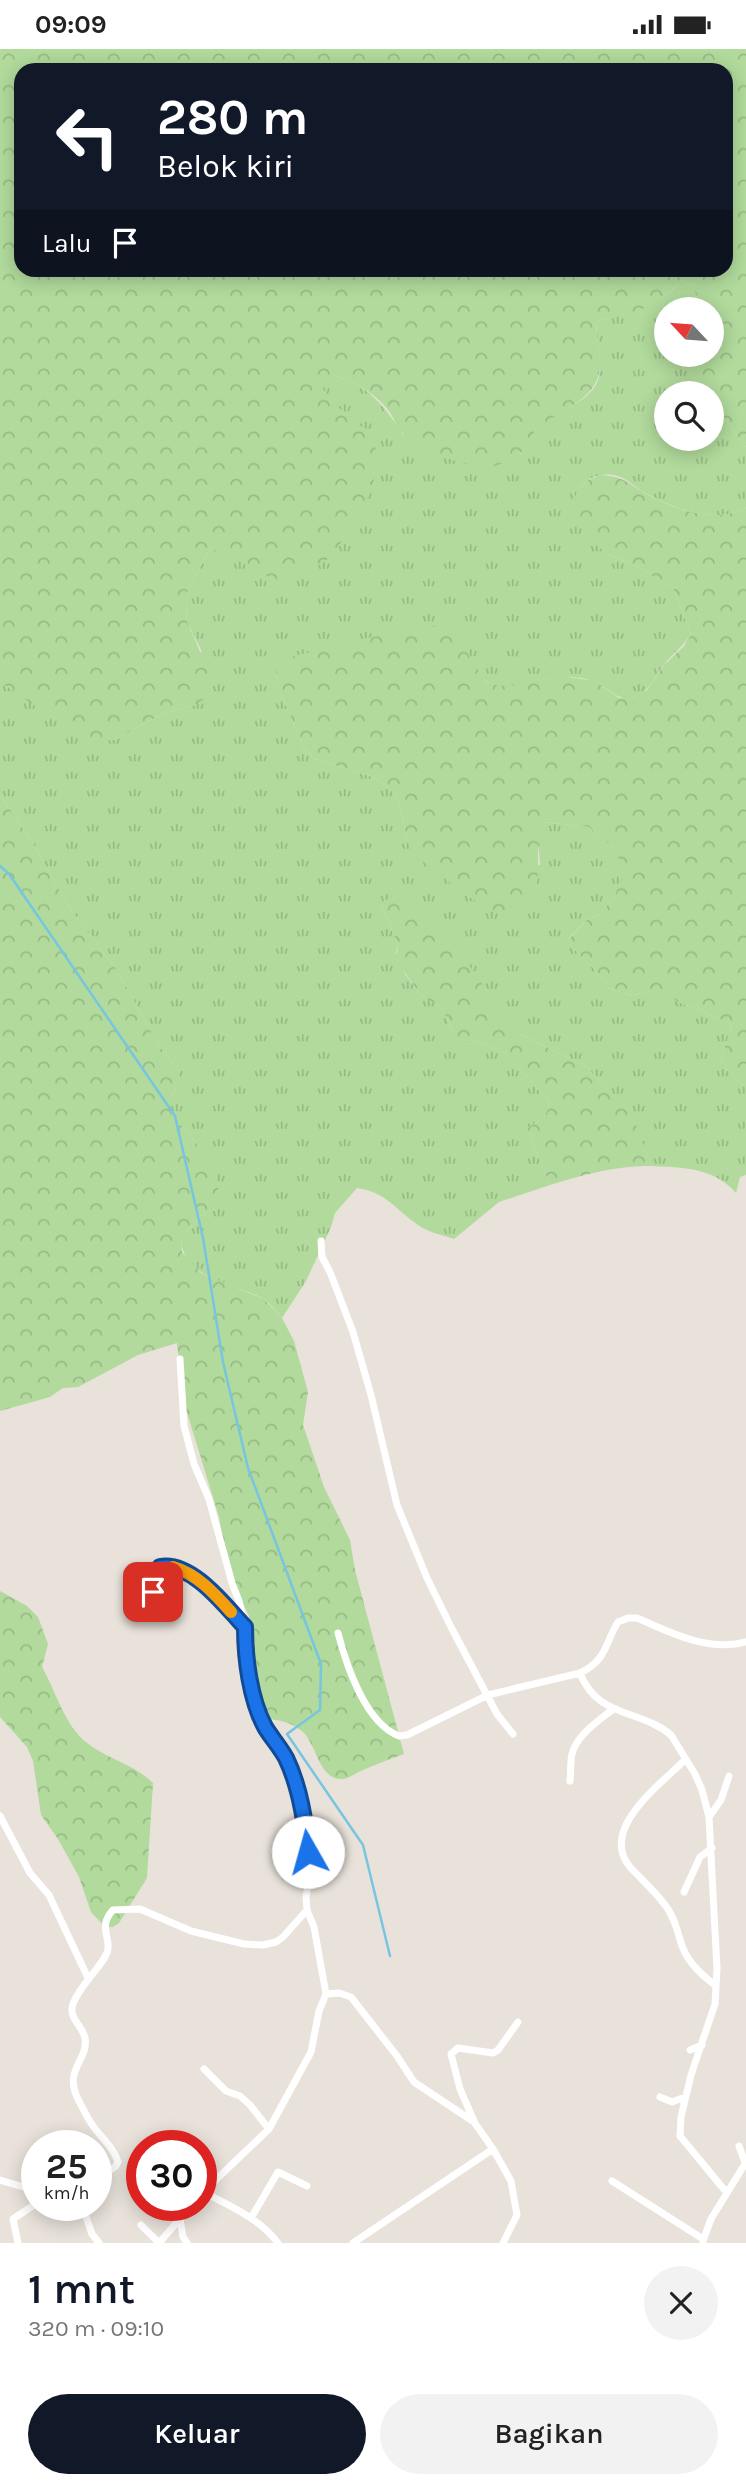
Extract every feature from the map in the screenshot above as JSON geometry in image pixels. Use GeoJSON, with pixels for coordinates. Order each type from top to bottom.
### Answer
{"type":"FeatureCollection","features":[{"type":"Feature","properties":{"kind":"street"},"geometry":{"type":"LineString","coordinates":[[321,1241],[322,1257],[331,1272],[354,1332],[372,1395],[397,1505],[427,1578],[497,1714],[513,1734]]}},
{"type":"Feature","properties":{"kind":"street"},"geometry":{"type":"LineString","coordinates":[[180,1359],[184,1426],[194,1464],[215,1519],[245,1627],[245,1656],[255,1704],[265,1726],[286,1758],[300,1798],[310,1875],[306,1897],[307,1910],[314,1927],[326,1994],[319,2011],[311,2052],[270,2129],[217,2179]]}},
{"type":"Feature","properties":{"kind":"street"},"geometry":{"type":"LineString","coordinates":[[155,1603],[154,1580],[160,1567],[167,1566],[189,1574],[204,1584],[245,1627]]}},
{"type":"Feature","properties":{"kind":"street"},"geometry":{"type":"LineString","coordinates":[[338,1633],[346,1665],[379,1723],[398,1736],[407,1735],[488,1695],[580,1673],[592,1667],[601,1658],[618,1622],[628,1618],[636,1618],[691,1640],[732,1646],[746,1643]]}},
{"type":"Feature","properties":{"kind":"street"},"geometry":{"type":"LineString","coordinates":[[580,1673],[592,1696],[613,1709],[663,1728],[671,1735],[702,1790],[709,1817],[712,1848],[716,1986],[712,2012],[685,2097],[680,2136],[727,2193]]}},
{"type":"Feature","properties":{"kind":"street"},"geometry":{"type":"LineString","coordinates":[[570,1781],[571,1754],[575,1745],[582,1735],[613,1709]]}},
{"type":"Feature","properties":{"kind":"street"},"geometry":{"type":"LineString","coordinates":[[686,1759],[655,1787],[635,1811],[624,1830],[621,1849],[630,1866],[668,1908],[688,1958],[700,1974],[716,1986]]}},
{"type":"Feature","properties":{"kind":"street"},"geometry":{"type":"LineString","coordinates":[[709,1817],[721,1800],[729,1776]]}},
{"type":"Feature","properties":{"kind":"street"},"geometry":{"type":"LineString","coordinates":[[0,1816],[30,1873],[49,1895],[88,1978]]}},
{"type":"Feature","properties":{"kind":"street"},"geometry":{"type":"LineString","coordinates":[[684,1892],[701,1857],[712,1848]]}},
{"type":"Feature","properties":{"kind":"street"},"geometry":{"type":"LineString","coordinates":[[96,2130],[77,2096],[73,2082],[73,2073],[84,2049],[85,2039],[72,2010],[88,1978],[106,1956],[108,1949],[104,1923],[113,1910],[140,1909],[191,1931],[244,1944],[263,1945],[283,1937],[307,1910]]}},
{"type":"Feature","properties":{"kind":"street"},"geometry":{"type":"LineString","coordinates":[[326,1994],[340,1993],[351,1997],[414,2082],[474,2122]]}},
{"type":"Feature","properties":{"kind":"street"},"geometry":{"type":"LineString","coordinates":[[503,2243],[517,2215],[511,2181],[474,2122],[460,2088],[451,2054],[456,2049],[487,2054],[498,2050],[518,2022]]}},
{"type":"Feature","properties":{"kind":"street"},"geometry":{"type":"LineString","coordinates":[[690,2050],[702,2045]]}},
{"type":"Feature","properties":{"kind":"street"},"geometry":{"type":"LineString","coordinates":[[204,2069],[226,2091],[240,2096],[250,2105],[270,2129]]}},
{"type":"Feature","properties":{"kind":"street"},"geometry":{"type":"LineString","coordinates":[[660,2097],[672,2102],[685,2097]]}},
{"type":"Feature","properties":{"kind":"street"},"geometry":{"type":"LineString","coordinates":[[612,2181],[703,2241],[711,2219],[746,2164],[739,2146]]}},
{"type":"Feature","properties":{"kind":"street"},"geometry":{"type":"LineString","coordinates":[[353,2243],[493,2149]]}},
{"type":"Feature","properties":{"kind":"street"},"geometry":{"type":"LineString","coordinates":[[112,2150],[118,2162],[112,2169]]}},
{"type":"Feature","properties":{"kind":"street"},"geometry":{"type":"LineString","coordinates":[[251,2218],[278,2172],[307,2186]]}},
{"type":"Feature","properties":{"kind":"street"},"geometry":{"type":"LineString","coordinates":[[0,2180],[21,2186]]}},
{"type":"Feature","properties":{"kind":"street"},"geometry":{"type":"LineString","coordinates":[[217,2201],[251,2218],[268,2230],[278,2243]]}},
{"type":"Feature","properties":{"kind":"street"},"geometry":{"type":"LineString","coordinates":[[18,2243],[13,2219],[21,2214]]}},
{"type":"Feature","properties":{"kind":"street"},"geometry":{"type":"LineString","coordinates":[[88,2221],[99,2243]]}},
{"type":"Feature","properties":{"kind":"street"},"geometry":{"type":"LineString","coordinates":[[141,2225],[159,2243],[178,2221]]}},
{"type":"Feature","properties":{"kind":"street"},"geometry":{"type":"LineString","coordinates":[[180,2221],[187,2243]]}},
{"type":"Feature","properties":{"kind":"green space"},"geometry":{"type":"Polygon","coordinates":[[[0,49],[746,49],[746,447],[724,418],[724,381],[698,381],[689,369],[724,367],[724,297],[697,297],[692,284],[681,280],[664,297],[654,297],[653,304],[597,321],[600,368],[592,389],[575,404],[537,429],[519,454],[498,465],[485,467],[465,464],[418,445],[402,433],[378,399],[357,385],[336,376],[322,389],[369,435],[377,456],[377,469],[370,491],[348,533],[324,562],[296,577],[284,580],[273,579],[228,555],[210,549],[188,589],[186,603],[187,622],[207,667],[209,695],[198,704],[162,714],[114,740],[88,742],[0,682],[0,49]]]}},
{"type":"Feature","properties":{"kind":"green space"},"geometry":{"type":"Polygon","coordinates":[[[681,280],[692,284],[697,297],[663,297],[681,280]]]}},
{"type":"Feature","properties":{"kind":"green space"},"geometry":{"type":"Polygon","coordinates":[[[654,303],[654,367],[689,367],[698,381],[654,381],[654,451],[724,451],[724,418],[746,447],[746,508],[734,513],[707,515],[679,508],[613,475],[592,478],[578,491],[573,504],[608,554],[634,565],[673,588],[691,634],[644,691],[635,697],[624,698],[593,681],[569,677],[514,686],[495,686],[478,673],[460,631],[276,669],[277,684],[304,748],[315,759],[373,777],[391,790],[399,802],[408,844],[540,865],[538,835],[545,822],[589,827],[612,847],[627,871],[614,897],[600,914],[587,920],[569,938],[571,946],[609,988],[632,996],[647,991],[668,995],[730,1023],[731,1030],[721,1057],[727,1070],[746,1088],[746,1175],[740,1177],[736,1193],[718,1178],[708,1174],[686,1168],[651,1166],[628,1105],[604,1087],[587,1067],[520,1034],[495,1018],[487,991],[476,977],[381,904],[398,945],[396,952],[405,974],[420,994],[443,1010],[452,1030],[462,1040],[478,1042],[506,1054],[548,1100],[546,1114],[527,1129],[550,1185],[499,1202],[454,1239],[422,1227],[376,1193],[357,1188],[335,1213],[306,1281],[282,1318],[262,1298],[200,1271],[190,1263],[184,1252],[181,1239],[200,1216],[215,1209],[203,1151],[171,1113],[171,1098],[178,1085],[178,1070],[158,1044],[117,970],[70,909],[32,842],[0,795],[0,682],[114,740],[162,714],[198,704],[201,650],[187,622],[186,603],[188,589],[210,549],[225,552],[277,580],[364,429],[329,401],[322,388],[336,376],[358,385],[383,406],[403,435],[520,454],[542,424],[578,402],[593,389],[600,374],[597,321],[654,303]]]}},
{"type":"Feature","properties":{"kind":"green space"},"geometry":{"type":"Polygon","coordinates":[[[600,475],[622,479],[664,503],[692,512],[720,515],[746,508],[746,1088],[727,1070],[721,1057],[731,1030],[730,1023],[667,995],[647,991],[632,996],[609,988],[571,946],[569,939],[587,920],[600,914],[614,897],[626,871],[612,847],[589,827],[545,822],[540,834],[537,884],[533,896],[526,907],[514,916],[492,910],[467,896],[416,856],[408,844],[399,802],[391,790],[373,777],[315,759],[304,748],[277,684],[276,669],[286,658],[352,641],[449,623],[460,631],[470,658],[486,682],[499,686],[517,685],[561,676],[595,681],[619,698],[633,698],[647,690],[691,634],[673,588],[634,565],[608,554],[585,537],[573,504],[577,491],[587,481],[600,475]]]}},
{"type":"Feature","properties":{"kind":"green space"},"geometry":{"type":"Polygon","coordinates":[[[0,795],[32,842],[70,909],[117,970],[158,1044],[178,1070],[178,1085],[171,1098],[171,1113],[203,1151],[217,1180],[219,1195],[215,1209],[200,1216],[181,1239],[182,1252],[201,1273],[264,1299],[282,1318],[294,1341],[308,1392],[303,1425],[324,1487],[350,1540],[355,1570],[404,1754],[346,1778],[335,1778],[323,1768],[303,1732],[287,1723],[268,1719],[256,1688],[247,1645],[249,1616],[229,1574],[219,1517],[184,1403],[177,1343],[138,1355],[78,1387],[63,1388],[50,1397],[0,1411],[0,795]]]}},
{"type":"Feature","properties":{"kind":"green space"},"geometry":{"type":"Polygon","coordinates":[[[393,895],[406,900],[429,919],[460,952],[487,991],[496,1018],[520,1034],[587,1067],[604,1087],[629,1105],[651,1166],[613,1169],[550,1185],[527,1129],[546,1114],[548,1100],[506,1054],[455,1036],[443,1010],[420,994],[396,960],[398,945],[381,904],[393,895]]]}},
{"type":"Feature","properties":{"kind":"green space"},"geometry":{"type":"Polygon","coordinates":[[[0,1591],[27,1606],[38,1617],[48,1644],[42,1667],[66,1717],[79,1736],[95,1749],[146,1776],[153,1783],[147,1878],[119,1923],[113,1927],[105,1927],[91,1912],[79,1877],[41,1815],[33,1761],[27,1747],[0,1717],[0,1591]]]}},
{"type":"Feature","properties":{"kind":"waterway"},"geometry":{"type":"LineString","coordinates":[[0,866],[9,874],[175,1116],[203,1238],[223,1362],[248,1468],[321,1664],[320,1710],[287,1734],[363,1845],[390,1956]]}},
{"type":"Feature","properties":{"kind":"slow traffic"},"geometry":{"type":"LineString","coordinates":[[173,1567],[204,1584],[231,1612]]}},
{"type":"Feature","properties":{"kind":"route"},"geometry":{"type":"LineString","coordinates":[[153,1592],[154,1580],[160,1567],[178,1569],[204,1584],[245,1627],[245,1656],[255,1704],[265,1726],[286,1758],[300,1798],[308,1852]]}}]}
